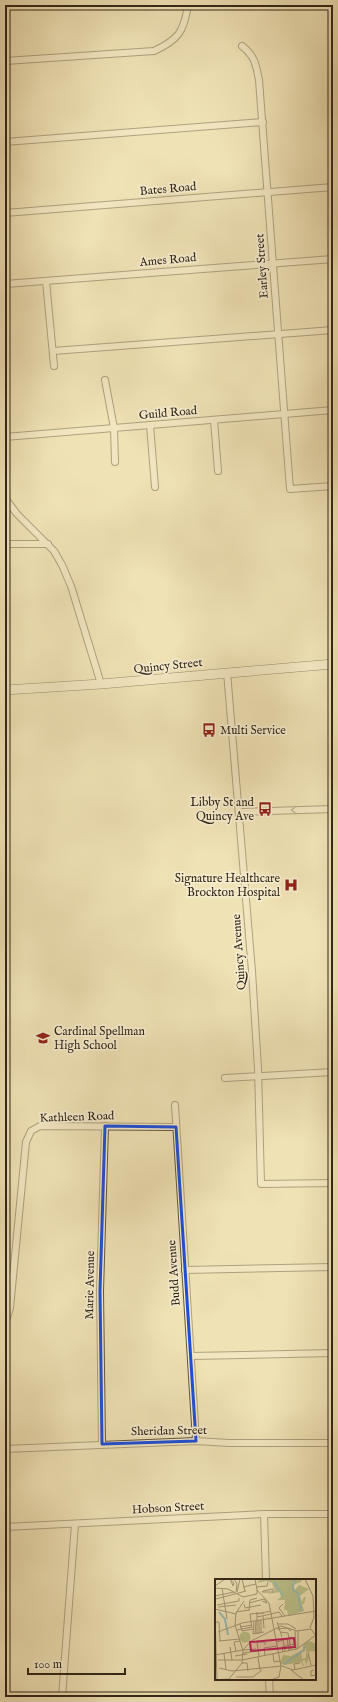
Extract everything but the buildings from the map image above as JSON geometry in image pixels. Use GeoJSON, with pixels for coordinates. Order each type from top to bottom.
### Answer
{"type":"FeatureCollection","features":[{"type":"Feature","properties":{"kind":"main road","name":"Quincy Street"},"geometry":{"type":"LineString","coordinates":[[5,690],[101,684],[333,664]]}},
{"type":"Feature","properties":{"kind":"street"},"geometry":{"type":"LineString","coordinates":[[5,61],[154,51],[171,43],[181,31],[186,19],[188,5]]}},
{"type":"Feature","properties":{"kind":"street","name":"Earley Street"},"geometry":{"type":"LineString","coordinates":[[242,46],[250,52],[255,61],[259,80],[274,263],[283,414],[290,489],[333,486]]}},
{"type":"Feature","properties":{"kind":"street"},"geometry":{"type":"LineString","coordinates":[[5,142],[263,122]]}},
{"type":"Feature","properties":{"kind":"street","name":"Bates Road"},"geometry":{"type":"LineString","coordinates":[[5,213],[333,187]]}},
{"type":"Feature","properties":{"kind":"street","name":"Ames Road"},"geometry":{"type":"LineString","coordinates":[[5,284],[333,259]]}},
{"type":"Feature","properties":{"kind":"street"},"geometry":{"type":"LineString","coordinates":[[46,281],[54,366]]}},
{"type":"Feature","properties":{"kind":"street"},"geometry":{"type":"LineString","coordinates":[[53,351],[333,330]]}},
{"type":"Feature","properties":{"kind":"street"},"geometry":{"type":"LineString","coordinates":[[105,380],[114,428],[115,462]]}},
{"type":"Feature","properties":{"kind":"street","name":"Guild Road"},"geometry":{"type":"LineString","coordinates":[[5,437],[333,410]]}},
{"type":"Feature","properties":{"kind":"street"},"geometry":{"type":"LineString","coordinates":[[214,420],[218,471]]}},
{"type":"Feature","properties":{"kind":"street"},"geometry":{"type":"LineString","coordinates":[[150,425],[155,487]]}},
{"type":"Feature","properties":{"kind":"street"},"geometry":{"type":"LineString","coordinates":[[5,498],[17,514],[48,544],[59,558],[70,582],[101,684]]}},
{"type":"Feature","properties":{"kind":"street"},"geometry":{"type":"LineString","coordinates":[[5,544],[48,544]]}},
{"type":"Feature","properties":{"kind":"street","name":"Quincy Avenue"},"geometry":{"type":"LineString","coordinates":[[227,672],[239,812],[258,1076],[261,1184],[333,1183]]}},
{"type":"Feature","properties":{"kind":"street"},"geometry":{"type":"LineString","coordinates":[[239,812],[333,809]]}},
{"type":"Feature","properties":{"kind":"street"},"geometry":{"type":"LineString","coordinates":[[225,1078],[333,1072]]}},
{"type":"Feature","properties":{"kind":"street","name":"Budd Avenue"},"geometry":{"type":"LineString","coordinates":[[175,1105],[196,1440]]}},
{"type":"Feature","properties":{"kind":"street","name":"Kathleen Road"},"geometry":{"type":"LineString","coordinates":[[5,1324],[10,1308],[27,1136],[31,1131],[40,1126],[176,1127]]}},
{"type":"Feature","properties":{"kind":"street","name":"Marie Avenue"},"geometry":{"type":"LineString","coordinates":[[102,1444],[100,1291],[105,1126]]}},
{"type":"Feature","properties":{"kind":"street"},"geometry":{"type":"LineString","coordinates":[[185,1270],[333,1267]]}},
{"type":"Feature","properties":{"kind":"street"},"geometry":{"type":"LineString","coordinates":[[191,1356],[333,1353]]}},
{"type":"Feature","properties":{"kind":"street","name":"Sheridan Street"},"geometry":{"type":"LineString","coordinates":[[5,1449],[196,1440],[229,1442],[333,1443]]}},
{"type":"Feature","properties":{"kind":"street"},"geometry":{"type":"LineString","coordinates":[[264,1514],[266,1579]]}},
{"type":"Feature","properties":{"kind":"street","name":"Hobson Street"},"geometry":{"type":"LineString","coordinates":[[5,1527],[264,1514],[333,1514]]}},
{"type":"Feature","properties":{"kind":"street"},"geometry":{"type":"LineString","coordinates":[[62,1697],[75,1524]]}},
{"type":"Feature","properties":{"kind":"street"},"geometry":{"type":"LineString","coordinates":[[269,1680],[270,1697]]}},
{"type":"Feature","properties":{"kind":"highlighted area"},"geometry":{"type":"Polygon","coordinates":[[[105,1126],[176,1127],[196,1441],[102,1444],[100,1291],[105,1126]]]}},
{"type":"Feature","properties":{"kind":"place","name":"Multi Service"},"geometry":{"type":"Point","coordinates":[209,730]}},
{"type":"Feature","properties":{"kind":"place","name":"Libby St and Quincy Ave"},"geometry":{"type":"Point","coordinates":[265,809]}},
{"type":"Feature","properties":{"kind":"place","name":"Signature Healthcare Brockton Hospital"},"geometry":{"type":"Point","coordinates":[291,885]}},
{"type":"Feature","properties":{"kind":"place","name":"Cardinal Spellman High School"},"geometry":{"type":"Point","coordinates":[43,1038]}}]}
